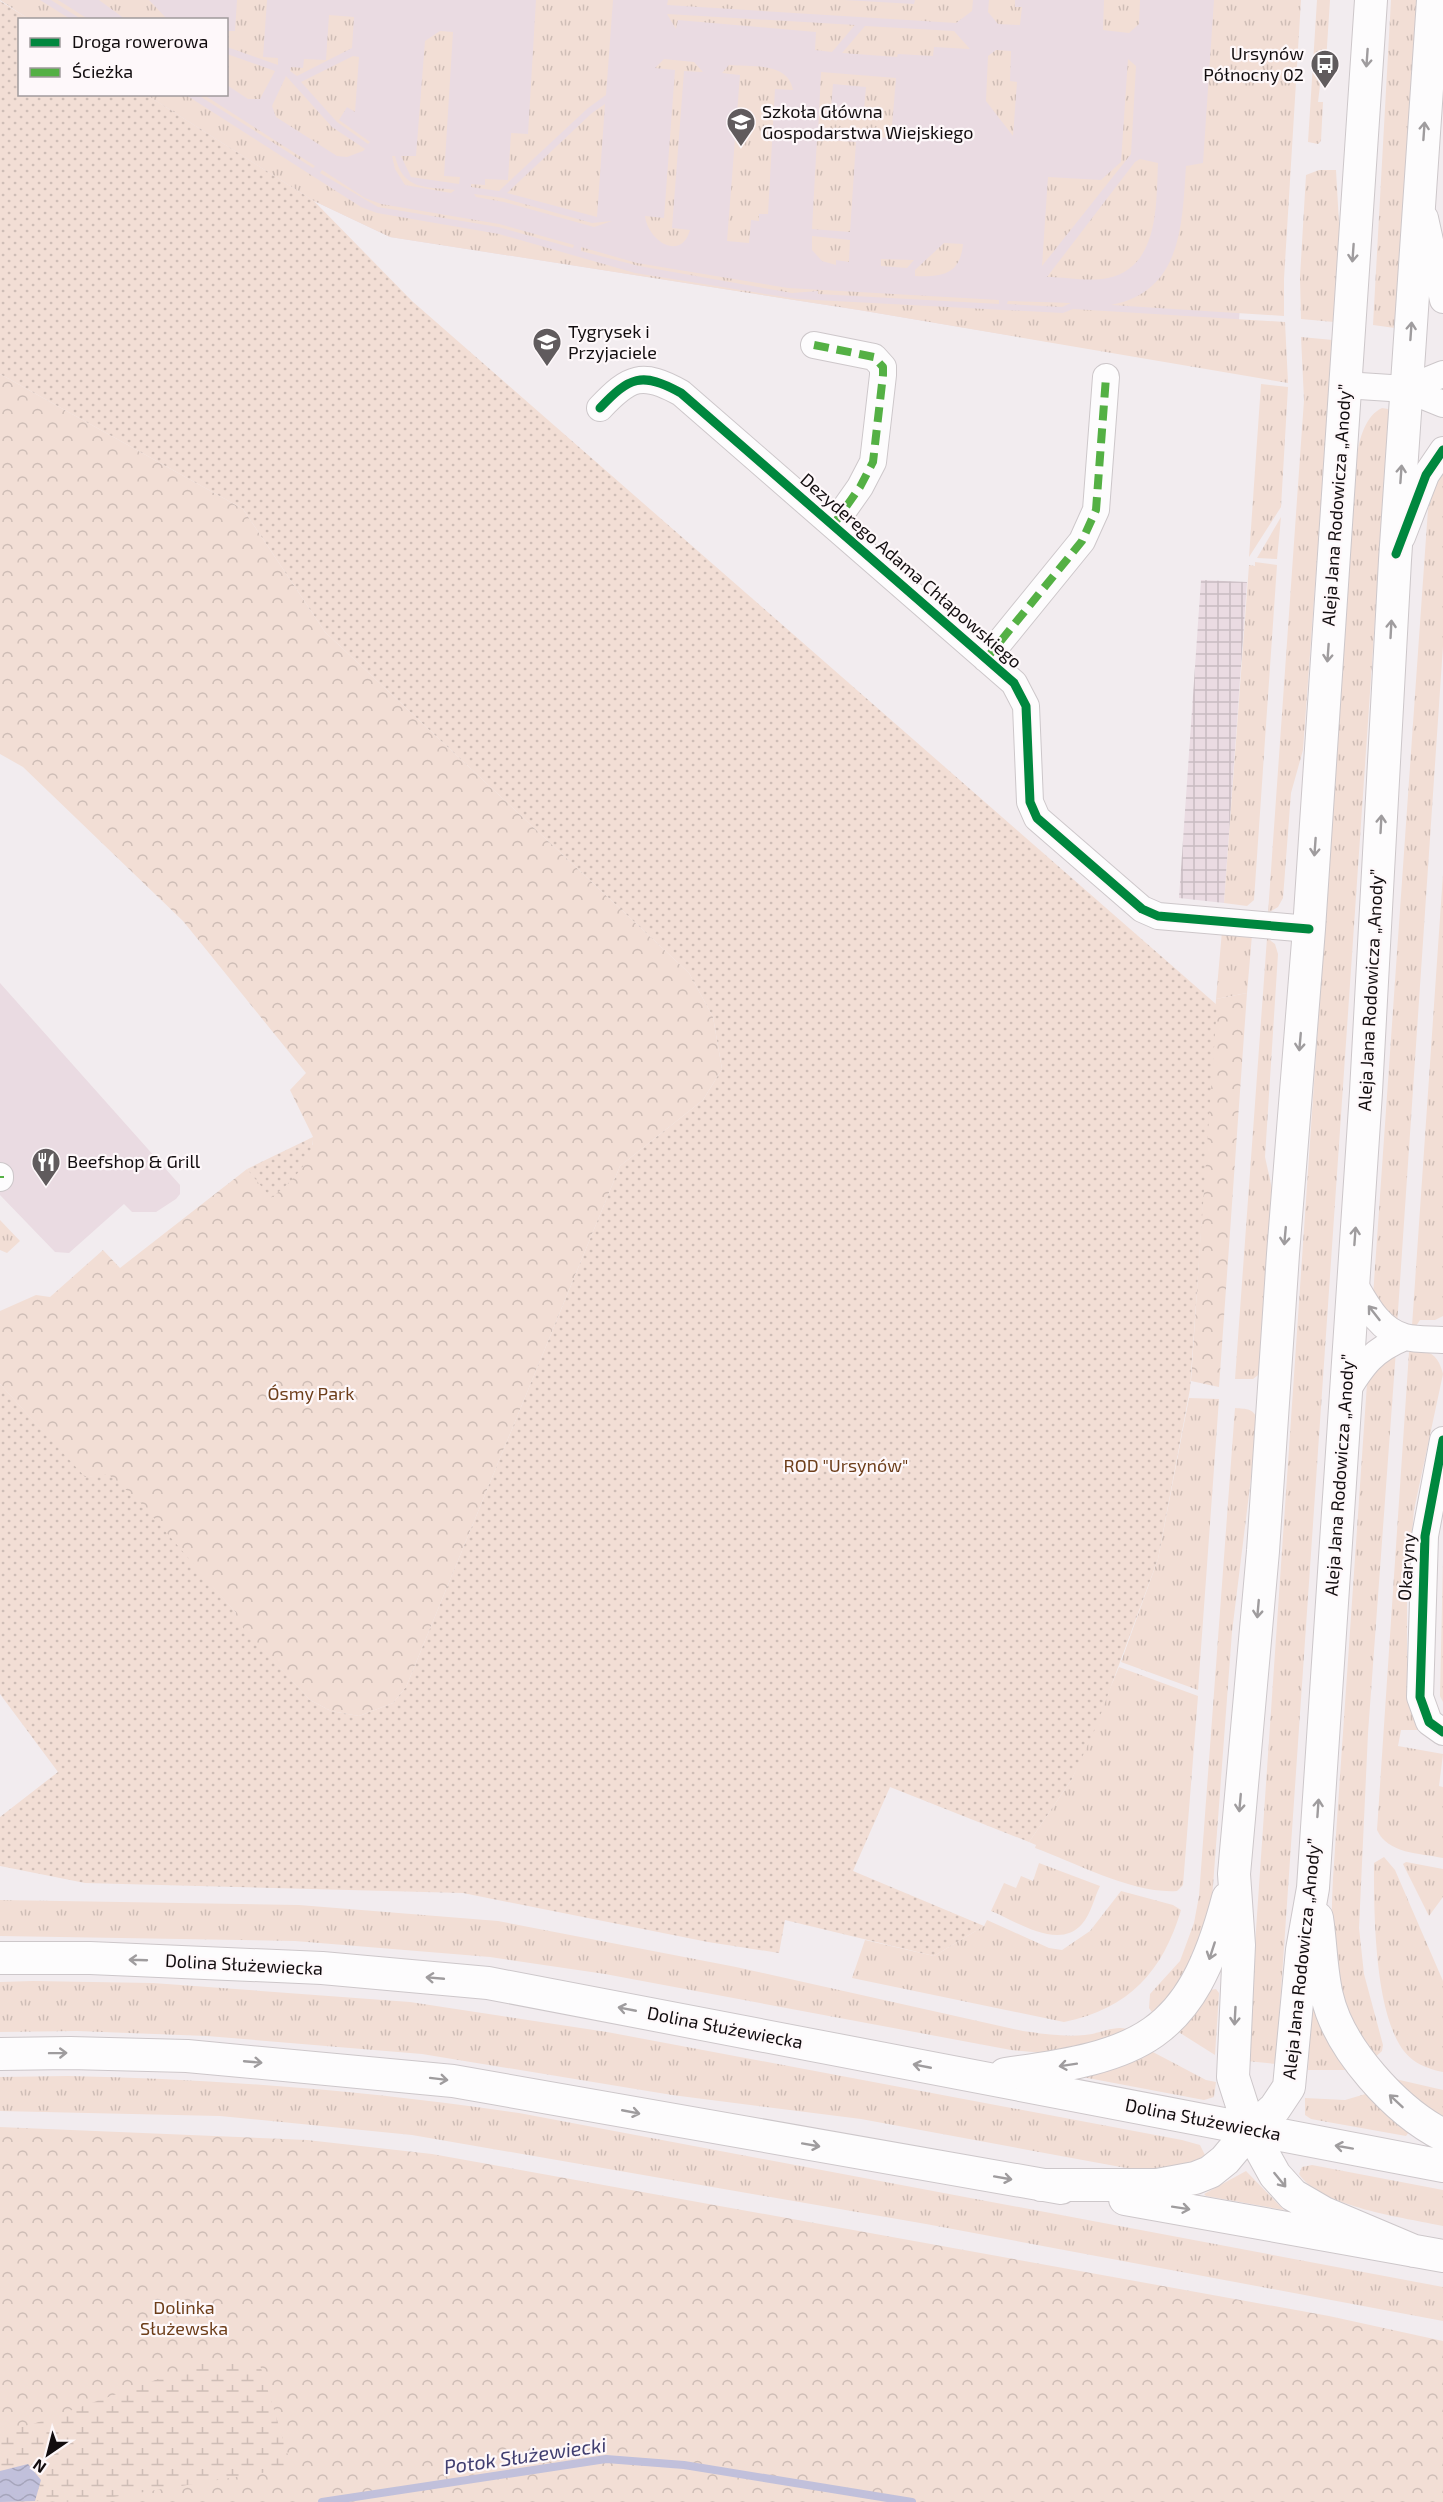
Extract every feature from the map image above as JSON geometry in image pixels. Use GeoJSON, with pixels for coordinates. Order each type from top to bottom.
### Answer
{"type":"FeatureCollection","features":[{"type":"Feature","properties":{"kind":"main road","name":"Aleja Jana Rodowicza „Anody”"},"geometry":{"type":"LineString","coordinates":[[1371,0],[1309,929],[1283,1254],[1263,1551],[1234,1874],[1239,1945],[1233,2077],[1250,2130],[1275,2108],[1289,2087],[1302,1950],[1313,1888],[1366,1080],[1396,554],[1432,0]]}},
{"type":"Feature","properties":{"kind":"main road"},"geometry":{"type":"LineString","coordinates":[[980,2077],[1075,2064],[1114,2053],[1157,2030],[1185,2002],[1208,1963],[1234,1874]]}},
{"type":"Feature","properties":{"kind":"main road"},"geometry":{"type":"LineString","coordinates":[[1313,1888],[1327,1997],[1343,2034],[1389,2095],[1414,2118],[1443,2135]]}},
{"type":"Feature","properties":{"kind":"main road","name":"Dolina Służewiecka"},"geometry":{"type":"LineString","coordinates":[[0,1958],[90,1958],[322,1968],[488,1983],[1443,2166]]}},
{"type":"Feature","properties":{"kind":"main road"},"geometry":{"type":"LineString","coordinates":[[0,2054],[187,2056],[442,2079],[1428,2253]]}},
{"type":"Feature","properties":{"kind":"main road"},"geometry":{"type":"LineString","coordinates":[[1041,2185],[1157,2185],[1195,2178],[1210,2172],[1225,2160],[1250,2130],[1275,2175],[1293,2195],[1324,2213],[1428,2253]]}},
{"type":"Feature","properties":{"kind":"street"},"geometry":{"type":"LineString","coordinates":[[1420,189],[1443,300]]}},
{"type":"Feature","properties":{"kind":"street","name":"Dezyderego Adama Chłapowskiego"},"geometry":{"type":"LineString","coordinates":[[814,345],[874,357],[883,367],[873,462],[860,487],[834,524]]}},
{"type":"Feature","properties":{"kind":"street"},"geometry":{"type":"LineString","coordinates":[[1407,389],[1443,374]]}},
{"type":"Feature","properties":{"kind":"street","name":"Dezyderego Adama Chłapowskiego"},"geometry":{"type":"LineString","coordinates":[[986,659],[1082,541],[1096,510],[1106,377]]}},
{"type":"Feature","properties":{"kind":"street","name":"Dezyderego Adama Chłapowskiego"},"geometry":{"type":"LineString","coordinates":[[600,408],[628,382],[645,380],[666,384],[681,393],[1014,683],[1026,706],[1030,802],[1037,818],[1142,909],[1158,916],[1309,929]]}},
{"type":"Feature","properties":{"kind":"street"},"geometry":{"type":"LineString","coordinates":[[1344,385],[1407,389],[1443,404]]}},
{"type":"Feature","properties":{"kind":"street"},"geometry":{"type":"LineString","coordinates":[[1396,554],[1426,475],[1443,450]]}},
{"type":"Feature","properties":{"kind":"street"},"geometry":{"type":"LineString","coordinates":[[1352,1280],[1375,1316],[1388,1329],[1405,1337],[1443,1340]]}},
{"type":"Feature","properties":{"kind":"street"},"geometry":{"type":"LineString","coordinates":[[1345,1394],[1363,1365],[1384,1346],[1405,1337]]}},
{"type":"Feature","properties":{"kind":"street","name":"Okaryny"},"geometry":{"type":"LineString","coordinates":[[1443,1440],[1425,1536],[1420,1697],[1429,1722],[1443,1732]]}},
{"type":"Feature","properties":{"kind":"shaded area","name":"Szkoła Główna Gospodarstwa Wiejskiego"},"geometry":{"type":"Polygon","coordinates":[[[0,0],[1263,0],[1235,373],[859,310],[390,237],[314,201],[149,96],[228,96],[228,18],[27,18],[0,0]]]}},
{"type":"Feature","properties":{"kind":"shaded area"},"geometry":{"type":"Polygon","coordinates":[[[1201,580],[1247,582],[1224,903],[1179,898],[1201,580]]]}},
{"type":"Feature","properties":{"kind":"shaded area"},"geometry":{"type":"Polygon","coordinates":[[[0,983],[180,1185],[180,1194],[176,1199],[156,1212],[132,1212],[124,1204],[69,1253],[55,1252],[0,1195],[0,983]]]}},
{"type":"Feature","properties":{"kind":"green space"},"geometry":{"type":"Polygon","coordinates":[[[0,0],[40,0],[68,18],[27,18],[0,0]]]}},
{"type":"Feature","properties":{"kind":"green space"},"geometry":{"type":"Polygon","coordinates":[[[51,0],[58,0],[86,18],[79,18],[51,0]]]}},
{"type":"Feature","properties":{"kind":"green space"},"geometry":{"type":"Polygon","coordinates":[[[99,0],[149,0],[166,18],[124,18],[99,0]]]}},
{"type":"Feature","properties":{"kind":"green space"},"geometry":{"type":"Polygon","coordinates":[[[237,0],[267,0],[263,57],[278,58],[278,65],[228,47],[228,31],[235,31],[237,0]]]}},
{"type":"Feature","properties":{"kind":"green space"},"geometry":{"type":"Polygon","coordinates":[[[536,0],[613,0],[606,95],[588,108],[499,191],[471,187],[471,184],[485,185],[485,179],[508,180],[511,133],[528,134],[536,0]]]}},
{"type":"Feature","properties":{"kind":"green space"},"geometry":{"type":"Polygon","coordinates":[[[668,0],[844,0],[914,4],[915,0],[973,0],[972,11],[956,23],[667,5],[668,0]]]}},
{"type":"Feature","properties":{"kind":"green space"},"geometry":{"type":"Polygon","coordinates":[[[989,0],[1015,0],[1015,7],[1022,7],[1020,25],[998,24],[988,12],[989,0]]]}},
{"type":"Feature","properties":{"kind":"green space"},"geometry":{"type":"Polygon","coordinates":[[[1104,0],[1140,0],[1139,24],[1129,33],[1103,30],[1104,0]]]}},
{"type":"Feature","properties":{"kind":"green space"},"geometry":{"type":"Polygon","coordinates":[[[1214,0],[1301,0],[1284,279],[1284,316],[1111,305],[1135,297],[1153,285],[1165,270],[1174,252],[1183,210],[1186,166],[1203,163],[1214,0]]]}},
{"type":"Feature","properties":{"kind":"green space"},"geometry":{"type":"Polygon","coordinates":[[[1317,0],[1330,0],[1325,77],[1321,77],[1318,102],[1323,102],[1321,141],[1318,144],[1308,142],[1317,0]]]}},
{"type":"Feature","properties":{"kind":"green space"},"geometry":{"type":"Polygon","coordinates":[[[1391,0],[1417,0],[1395,328],[1373,325],[1391,0]]]}},
{"type":"Feature","properties":{"kind":"green space","name":"ROD \"Ursynów\""},"geometry":{"type":"Polygon","coordinates":[[[0,1],[27,18],[18,18],[18,96],[149,96],[314,201],[412,301],[1217,1005],[1190,1389],[1158,1559],[1096,1727],[1072,1779],[1029,1842],[890,1787],[853,1871],[984,1926],[934,1956],[785,1920],[779,1953],[708,1942],[463,1893],[85,1883],[0,1866],[0,1817],[58,1772],[0,1694],[0,1384],[85,1477],[108,1474],[139,1501],[236,1613],[232,1616],[310,1700],[331,1711],[359,1716],[393,1703],[406,1687],[620,1166],[703,1100],[722,1069],[713,1017],[689,973],[325,632],[243,509],[0,374],[0,1]]]}},
{"type":"Feature","properties":{"kind":"green space"},"geometry":{"type":"Polygon","coordinates":[[[667,14],[855,25],[832,52],[815,50],[816,32],[678,20],[676,29],[667,14]]]}},
{"type":"Feature","properties":{"kind":"green space"},"geometry":{"type":"Polygon","coordinates":[[[329,15],[354,17],[352,48],[297,76],[290,71],[291,67],[303,68],[304,59],[326,60],[329,15]]]}},
{"type":"Feature","properties":{"kind":"green space"},"geometry":{"type":"Polygon","coordinates":[[[865,26],[954,31],[970,49],[934,47],[933,56],[898,54],[897,57],[842,53],[865,26]]]}},
{"type":"Feature","properties":{"kind":"green space"},"geometry":{"type":"Polygon","coordinates":[[[440,31],[453,32],[444,176],[460,177],[459,184],[411,177],[401,156],[416,156],[425,41],[440,31]]]}},
{"type":"Feature","properties":{"kind":"green space"},"geometry":{"type":"Polygon","coordinates":[[[996,50],[1011,51],[1010,81],[1017,82],[1013,136],[986,101],[988,56],[996,50]]]}},
{"type":"Feature","properties":{"kind":"green space"},"geometry":{"type":"Polygon","coordinates":[[[228,54],[275,71],[260,99],[248,99],[228,86],[228,54]]]}},
{"type":"Feature","properties":{"kind":"green space"},"geometry":{"type":"Polygon","coordinates":[[[353,56],[359,57],[355,112],[347,107],[339,120],[370,142],[368,144],[337,122],[301,82],[353,56]]]}},
{"type":"Feature","properties":{"kind":"green space"},"geometry":{"type":"Polygon","coordinates":[[[664,59],[694,62],[703,72],[684,71],[672,228],[690,230],[686,240],[680,245],[673,246],[658,240],[647,225],[645,216],[664,218],[675,70],[655,68],[664,59]]]}},
{"type":"Feature","properties":{"kind":"green space"},"geometry":{"type":"Polygon","coordinates":[[[1128,59],[1136,66],[1131,154],[1042,266],[1048,177],[1101,180],[1121,162],[1128,59]]]}},
{"type":"Feature","properties":{"kind":"green space"},"geometry":{"type":"Polygon","coordinates":[[[729,65],[758,66],[777,70],[790,81],[793,90],[775,89],[768,214],[759,214],[759,221],[751,220],[749,243],[727,241],[740,75],[722,73],[729,65]]]}},
{"type":"Feature","properties":{"kind":"green space"},"geometry":{"type":"Polygon","coordinates":[[[821,72],[896,78],[891,138],[818,134],[821,72]],[[833,84],[831,108],[864,110],[866,87],[833,84]]]}},
{"type":"Feature","properties":{"kind":"green space"},"geometry":{"type":"Polygon","coordinates":[[[286,76],[332,127],[365,149],[347,157],[337,156],[276,117],[272,106],[286,76]]]}},
{"type":"Feature","properties":{"kind":"green space"},"geometry":{"type":"Polygon","coordinates":[[[149,96],[188,96],[361,207],[377,213],[499,234],[635,273],[797,299],[1063,313],[1073,309],[1285,322],[1288,383],[859,310],[390,237],[314,201],[149,96]]]}},
{"type":"Feature","properties":{"kind":"green space"},"geometry":{"type":"Polygon","coordinates":[[[200,96],[206,96],[315,166],[313,168],[200,96]]]}},
{"type":"Feature","properties":{"kind":"green space"},"geometry":{"type":"Polygon","coordinates":[[[605,104],[597,217],[507,193],[592,113],[605,104]]]}},
{"type":"Feature","properties":{"kind":"green space"},"geometry":{"type":"Polygon","coordinates":[[[817,139],[856,142],[850,232],[812,229],[817,139]]]}},
{"type":"Feature","properties":{"kind":"green space"},"geometry":{"type":"Polygon","coordinates":[[[392,156],[395,156],[404,176],[417,185],[455,190],[451,193],[405,185],[395,169],[392,156]]]}},
{"type":"Feature","properties":{"kind":"green space"},"geometry":{"type":"Polygon","coordinates":[[[1140,159],[1158,163],[1157,196],[1152,231],[1137,261],[1125,272],[1108,278],[1047,277],[1135,162],[1140,159]]]}},
{"type":"Feature","properties":{"kind":"green space"},"geometry":{"type":"Polygon","coordinates":[[[322,170],[365,198],[381,204],[499,224],[574,245],[573,248],[498,227],[378,207],[320,173],[322,170]]]}},
{"type":"Feature","properties":{"kind":"green space"},"geometry":{"type":"Polygon","coordinates":[[[1319,170],[1336,170],[1340,241],[1334,322],[1301,319],[1300,277],[1306,175],[1319,170]]]}},
{"type":"Feature","properties":{"kind":"green space"},"geometry":{"type":"Polygon","coordinates":[[[474,194],[503,198],[592,223],[612,221],[594,227],[504,202],[476,197],[474,194]]]}},
{"type":"Feature","properties":{"kind":"green space"},"geometry":{"type":"Polygon","coordinates":[[[812,236],[850,240],[849,262],[836,260],[836,265],[822,261],[812,250],[812,236]]]}},
{"type":"Feature","properties":{"kind":"green space"},"geometry":{"type":"Polygon","coordinates":[[[944,243],[963,244],[954,268],[933,276],[915,276],[915,270],[944,243]]]}},
{"type":"Feature","properties":{"kind":"green space"},"geometry":{"type":"Polygon","coordinates":[[[581,247],[637,263],[788,288],[999,300],[999,304],[818,294],[818,291],[792,293],[639,266],[581,251],[581,247]]]}},
{"type":"Feature","properties":{"kind":"green space"},"geometry":{"type":"Polygon","coordinates":[[[881,259],[914,260],[907,268],[881,266],[881,259]]]}},
{"type":"Feature","properties":{"kind":"green space"},"geometry":{"type":"Polygon","coordinates":[[[1008,301],[1071,303],[1062,307],[1007,304],[1008,301]]]}},
{"type":"Feature","properties":{"kind":"green space"},"geometry":{"type":"Polygon","coordinates":[[[1301,337],[1333,340],[1303,750],[1291,793],[1283,898],[1278,907],[1268,913],[1304,400],[1301,337]]]}},
{"type":"Feature","properties":{"kind":"green space","name":"Ósmy Park"},"geometry":{"type":"Polygon","coordinates":[[[0,374],[243,509],[325,632],[689,973],[713,1017],[722,1069],[703,1100],[620,1166],[406,1687],[393,1703],[359,1716],[331,1711],[310,1700],[231,1616],[236,1613],[212,1586],[93,1476],[85,1478],[0,1384],[0,1311],[36,1295],[50,1297],[103,1250],[120,1268],[247,1169],[272,1197],[313,1144],[313,1137],[290,1090],[306,1073],[183,921],[23,767],[0,754],[0,374]]]}},
{"type":"Feature","properties":{"kind":"green space"},"geometry":{"type":"Polygon","coordinates":[[[1261,384],[1288,387],[1281,507],[1249,557],[1261,384]]]}},
{"type":"Feature","properties":{"kind":"green space"},"geometry":{"type":"Polygon","coordinates":[[[1382,408],[1388,409],[1389,415],[1276,2064],[1247,2061],[1357,456],[1368,422],[1376,411],[1382,408]]]}},
{"type":"Feature","properties":{"kind":"green space"},"geometry":{"type":"Polygon","coordinates":[[[1443,464],[1443,646],[1397,1326],[1373,1296],[1428,509],[1443,464]]]}},
{"type":"Feature","properties":{"kind":"green space"},"geometry":{"type":"Polygon","coordinates":[[[1281,517],[1277,559],[1257,558],[1281,517]]]}},
{"type":"Feature","properties":{"kind":"green space"},"geometry":{"type":"Polygon","coordinates":[[[1255,562],[1277,565],[1254,900],[1247,906],[1224,903],[1249,565],[1255,566],[1255,562]]]}},
{"type":"Feature","properties":{"kind":"green space"},"geometry":{"type":"Polygon","coordinates":[[[1443,874],[1443,1316],[1435,1320],[1420,1320],[1416,1326],[1412,1326],[1443,874]]]}},
{"type":"Feature","properties":{"kind":"green space"},"geometry":{"type":"Polygon","coordinates":[[[1222,931],[1252,935],[1247,993],[1216,999],[1222,931]]]}},
{"type":"Feature","properties":{"kind":"green space"},"geometry":{"type":"Polygon","coordinates":[[[1267,938],[1275,944],[1278,954],[1265,1157],[1273,1193],[1262,1372],[1253,1379],[1235,1379],[1267,938]]]}},
{"type":"Feature","properties":{"kind":"green space"},"geometry":{"type":"Polygon","coordinates":[[[1247,993],[1219,1387],[1191,1381],[1216,999],[1247,993]]]}},
{"type":"Feature","properties":{"kind":"green space"},"geometry":{"type":"Polygon","coordinates":[[[313,1137],[305,1163],[292,1179],[271,1198],[247,1169],[313,1137]]]}},
{"type":"Feature","properties":{"kind":"green space"},"geometry":{"type":"Polygon","coordinates":[[[0,1220],[20,1241],[7,1253],[0,1250],[0,1220]]]}},
{"type":"Feature","properties":{"kind":"green space"},"geometry":{"type":"Polygon","coordinates":[[[1396,1350],[1368,1733],[1359,1928],[1364,1974],[1383,2045],[1382,2051],[1373,2059],[1349,2017],[1340,1995],[1332,1945],[1332,1895],[1368,1369],[1396,1350]]]}},
{"type":"Feature","properties":{"kind":"green space"},"geometry":{"type":"Polygon","coordinates":[[[1425,1351],[1437,1360],[1443,1374],[1414,1510],[1407,1592],[1407,1694],[1418,1730],[1401,1730],[1398,1746],[1443,1754],[1439,1786],[1443,1787],[1443,1858],[1396,1848],[1382,1838],[1377,1830],[1409,1352],[1425,1351]]]}},
{"type":"Feature","properties":{"kind":"green space"},"geometry":{"type":"Polygon","coordinates":[[[1189,1398],[1219,1399],[1198,1690],[1121,1662],[1158,1559],[1189,1398]]]}},
{"type":"Feature","properties":{"kind":"green space"},"geometry":{"type":"Polygon","coordinates":[[[1235,1408],[1252,1411],[1258,1421],[1232,1632],[1212,1899],[1194,1964],[1154,2015],[1149,2008],[1150,1994],[1180,1961],[1194,1923],[1199,1896],[1235,1408]]]}},
{"type":"Feature","properties":{"kind":"green space"},"geometry":{"type":"Polygon","coordinates":[[[1443,1559],[1443,1702],[1440,1696],[1443,1559]]]}},
{"type":"Feature","properties":{"kind":"green space"},"geometry":{"type":"Polygon","coordinates":[[[1119,1667],[1198,1696],[1183,1885],[1177,1891],[1160,1891],[1124,1883],[1035,1848],[1036,1845],[1029,1842],[1072,1779],[1119,1667]]]}},
{"type":"Feature","properties":{"kind":"green space"},"geometry":{"type":"Polygon","coordinates":[[[1384,1857],[1395,1870],[1443,1981],[1443,2072],[1427,2068],[1413,2060],[1400,2045],[1390,2023],[1378,1967],[1374,1909],[1374,1863],[1384,1857]]]}},
{"type":"Feature","properties":{"kind":"green space"},"geometry":{"type":"Polygon","coordinates":[[[1406,1862],[1443,1869],[1443,1897],[1429,1916],[1403,1864],[1406,1862]]]}},
{"type":"Feature","properties":{"kind":"green space"},"geometry":{"type":"Polygon","coordinates":[[[1039,1863],[1100,1886],[1085,1920],[1073,1932],[1062,1935],[1037,1931],[991,1911],[1004,1883],[1016,1888],[1021,1876],[1033,1881],[1039,1863]]]}},
{"type":"Feature","properties":{"kind":"green space"},"geometry":{"type":"Polygon","coordinates":[[[1121,1891],[1173,1905],[1181,1910],[1164,1951],[1140,1984],[1107,2008],[1087,2016],[1064,2022],[852,1978],[865,1940],[934,1956],[984,1926],[987,1920],[1049,1948],[1062,1950],[1090,1931],[1121,1891]]]}},
{"type":"Feature","properties":{"kind":"green space"},"geometry":{"type":"Polygon","coordinates":[[[0,1900],[299,1905],[498,1921],[736,1967],[1023,2031],[1069,2036],[1115,2028],[1132,2031],[1055,2054],[1011,2050],[605,1974],[490,1957],[295,1941],[0,1936],[0,1900]]]}},
{"type":"Feature","properties":{"kind":"green space"},"geometry":{"type":"Polygon","coordinates":[[[0,1982],[153,1983],[410,2002],[607,2032],[1182,2140],[1200,2145],[1205,2155],[1191,2164],[1137,2170],[861,2119],[672,2095],[422,2054],[207,2036],[77,2031],[0,2032],[0,1982]]]}},
{"type":"Feature","properties":{"kind":"green space"},"geometry":{"type":"Polygon","coordinates":[[[1216,1989],[1219,1993],[1215,2055],[1177,2031],[1210,1990],[1216,1989]]]}},
{"type":"Feature","properties":{"kind":"green space"},"geometry":{"type":"Polygon","coordinates":[[[1312,1997],[1351,2070],[1308,2070],[1312,1997]]]}},
{"type":"Feature","properties":{"kind":"green space"},"geometry":{"type":"Polygon","coordinates":[[[1151,2051],[1206,2080],[1216,2082],[1214,2097],[1204,2100],[1077,2076],[1151,2051]]]}},
{"type":"Feature","properties":{"kind":"green space"},"geometry":{"type":"Polygon","coordinates":[[[68,2076],[294,2087],[406,2098],[519,2113],[1443,2287],[1443,2321],[926,2224],[412,2135],[220,2116],[0,2111],[0,2077],[68,2076]]]}},
{"type":"Feature","properties":{"kind":"green space"},"geometry":{"type":"Polygon","coordinates":[[[1391,2078],[1443,2090],[1443,2122],[1391,2078]]]}},
{"type":"Feature","properties":{"kind":"green space"},"geometry":{"type":"Polygon","coordinates":[[[1369,2093],[1409,2132],[1406,2136],[1311,2119],[1305,2115],[1305,2098],[1345,2100],[1369,2093]]]}},
{"type":"Feature","properties":{"kind":"green space","name":"Dolinka Służewska"},"geometry":{"type":"Polygon","coordinates":[[[0,2127],[307,2140],[432,2154],[1329,2316],[1443,2341],[1443,2502],[0,2502],[0,2127]]]}},
{"type":"Feature","properties":{"kind":"green space"},"geometry":{"type":"Polygon","coordinates":[[[1312,2165],[1443,2190],[1443,2226],[1387,2215],[1325,2195],[1299,2174],[1302,2167],[1312,2165]]]}},
{"type":"Feature","properties":{"kind":"green space"},"geometry":{"type":"Polygon","coordinates":[[[1246,2171],[1284,2210],[1204,2194],[1246,2171]]]}},
{"type":"Feature","properties":{"kind":"green space"},"geometry":{"type":"Polygon","coordinates":[[[203,2363],[260,2365],[292,2468],[83,2502],[35,2501],[41,2480],[8,2467],[0,2471],[0,2432],[33,2424],[203,2363]]]}},
{"type":"Feature","properties":{"kind":"water"},"geometry":{"type":"Polygon","coordinates":[[[28,2464],[41,2480],[35,2501],[0,2502],[0,2471],[28,2464]]]}},
{"type":"Feature","properties":{"kind":"waterway","name":"Potok Służewiecki"},"geometry":{"type":"LineString","coordinates":[[322,2502],[606,2459],[684,2465],[912,2502]]}},
{"type":"Feature","properties":{"kind":"marked path"},"geometry":{"type":"LineString","coordinates":[[814,345],[874,357],[883,367],[873,462],[860,487],[834,524]]}},
{"type":"Feature","properties":{"kind":"marked path"},"geometry":{"type":"LineString","coordinates":[[986,659],[1082,541],[1096,510],[1106,377]]}},
{"type":"Feature","properties":{"kind":"cycle path"},"geometry":{"type":"LineString","coordinates":[[600,408],[619,389],[637,381],[656,382],[681,393],[1014,683],[1026,706],[1030,802],[1037,818],[1142,909],[1158,916],[1309,929]]}},
{"type":"Feature","properties":{"kind":"cycle path"},"geometry":{"type":"LineString","coordinates":[[1396,554],[1426,475],[1443,450]]}},
{"type":"Feature","properties":{"kind":"cycle path"},"geometry":{"type":"LineString","coordinates":[[1443,1440],[1425,1536],[1420,1697],[1429,1722],[1443,1732]]}},
{"type":"Feature","properties":{"kind":"place","name":"Ursynów Północny 02"},"geometry":{"type":"Point","coordinates":[1325,90]}},
{"type":"Feature","properties":{"kind":"place","name":"Szkoła Główna Gospodarstwa Wiejskiego"},"geometry":{"type":"Point","coordinates":[741,148]}},
{"type":"Feature","properties":{"kind":"place","name":"Tygrysek i Przyjaciele"},"geometry":{"type":"Point","coordinates":[547,368]}},
{"type":"Feature","properties":{"kind":"place","name":"Beefshop & Grill"},"geometry":{"type":"Point","coordinates":[46,1188]}}]}
